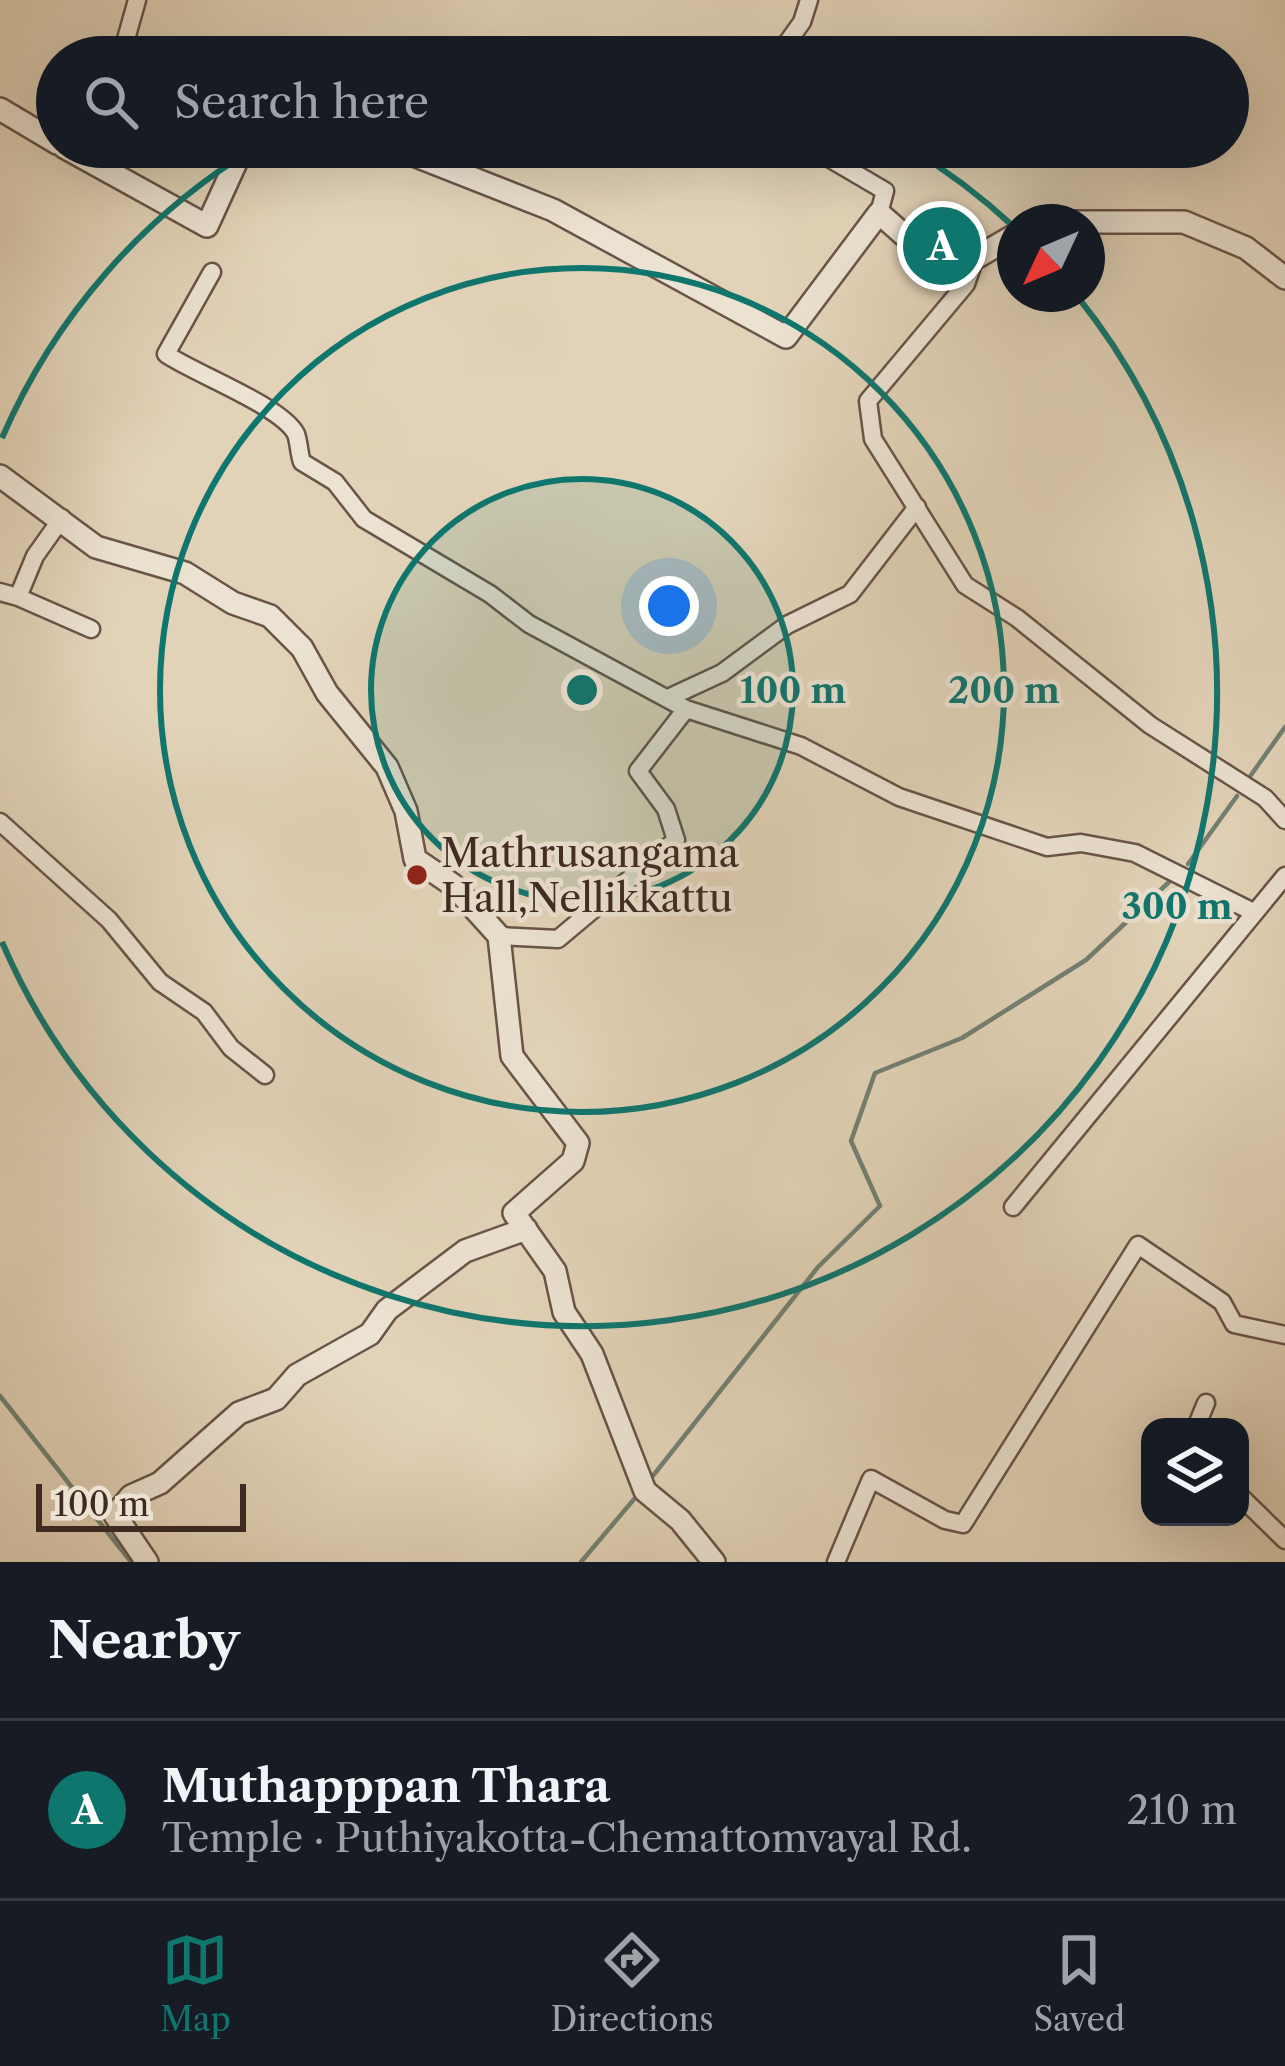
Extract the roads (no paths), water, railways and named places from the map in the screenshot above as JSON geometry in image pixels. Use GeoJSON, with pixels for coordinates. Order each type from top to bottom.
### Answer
{"type":"FeatureCollection","features":[{"type":"Feature","properties":{"kind":"street"},"geometry":{"type":"LineString","coordinates":[[127,36],[136,0]]}},
{"type":"Feature","properties":{"kind":"street"},"geometry":{"type":"LineString","coordinates":[[792,36],[809,0]]}},
{"type":"Feature","properties":{"kind":"street"},"geometry":{"type":"LineString","coordinates":[[0,110],[36,131]]}},
{"type":"Feature","properties":{"kind":"street"},"geometry":{"type":"LineString","coordinates":[[113,168],[207,226],[233,168]]}},
{"type":"Feature","properties":{"kind":"street"},"geometry":{"type":"LineString","coordinates":[[447,168],[553,210],[786,337],[879,213],[885,191],[846,168]]}},
{"type":"Feature","properties":{"kind":"street"},"geometry":{"type":"LineString","coordinates":[[879,213],[948,274],[997,244]]}},
{"type":"Feature","properties":{"kind":"street"},"geometry":{"type":"LineString","coordinates":[[1105,222],[1184,222],[1246,248],[1285,278]]}},
{"type":"Feature","properties":{"kind":"street"},"geometry":{"type":"LineString","coordinates":[[976,254],[966,284],[868,401],[873,439],[965,585],[1017,618],[1150,725],[1265,798],[1285,820]]}},
{"type":"Feature","properties":{"kind":"street"},"geometry":{"type":"LineString","coordinates":[[212,272],[166,354],[213,376],[284,424],[296,434],[302,462],[334,482],[364,519],[490,594],[529,624],[686,710],[801,746],[899,797],[1047,847],[1081,843],[1135,853],[1253,912]]}},
{"type":"Feature","properties":{"kind":"street"},"geometry":{"type":"LineString","coordinates":[[0,476],[96,547],[185,573],[232,603],[271,616],[302,648],[327,693],[387,766],[406,812],[415,859],[453,885],[500,936],[512,1056],[578,1143],[573,1162],[514,1213],[555,1270],[564,1312],[592,1354],[645,1491],[680,1520],[714,1562]]}},
{"type":"Feature","properties":{"kind":"street"},"geometry":{"type":"LineString","coordinates":[[668,698],[722,673],[788,625],[850,594],[917,507]]}},
{"type":"Feature","properties":{"kind":"street"},"geometry":{"type":"LineString","coordinates":[[62,518],[9,595],[91,629]]}},
{"type":"Feature","properties":{"kind":"street"},"geometry":{"type":"LineString","coordinates":[[500,936],[558,939],[676,840],[666,809],[638,771],[686,710]]}},
{"type":"Feature","properties":{"kind":"street"},"geometry":{"type":"LineString","coordinates":[[0,822],[109,920],[160,982],[204,1012],[230,1048],[265,1075]]}},
{"type":"Feature","properties":{"kind":"street"},"geometry":{"type":"LineString","coordinates":[[1013,1207],[1026,1198],[1285,876]]}},
{"type":"Feature","properties":{"kind":"street"},"geometry":{"type":"LineString","coordinates":[[147,1562],[115,1515],[131,1496],[160,1483],[239,1413],[276,1400],[297,1376],[370,1334],[387,1310],[465,1251],[526,1229]]}},
{"type":"Feature","properties":{"kind":"street"},"geometry":{"type":"LineString","coordinates":[[836,1562],[871,1479],[945,1520],[963,1524],[1138,1245],[1222,1302],[1234,1324],[1285,1335]]}},
{"type":"Feature","properties":{"kind":"street"},"geometry":{"type":"LineString","coordinates":[[1200,1418],[1206,1403]]}},
{"type":"Feature","properties":{"kind":"street"},"geometry":{"type":"LineString","coordinates":[[1249,1505],[1285,1540]]}},
{"type":"Feature","properties":{"kind":"waterway"},"geometry":{"type":"LineString","coordinates":[[1251,775],[1285,727]]}},
{"type":"Feature","properties":{"kind":"waterway"},"geometry":{"type":"LineString","coordinates":[[1188,864],[1237,796]]}},
{"type":"Feature","properties":{"kind":"waterway"},"geometry":{"type":"LineString","coordinates":[[652,1477],[818,1267],[880,1206],[851,1141],[875,1073],[962,1038],[1086,960],[1169,882]]}},
{"type":"Feature","properties":{"kind":"waterway"},"geometry":{"type":"LineString","coordinates":[[0,1396],[131,1562]]}},
{"type":"Feature","properties":{"kind":"waterway"},"geometry":{"type":"LineString","coordinates":[[581,1562],[635,1498]]}},
{"type":"Feature","properties":{"kind":"place","name":"Muthapppan Thara"},"geometry":{"type":"Point","coordinates":[942,246]}},
{"type":"Feature","properties":{"kind":"place","name":"Mathrusangama Hall,Nellikkattu"},"geometry":{"type":"Point","coordinates":[417,875]}}]}
